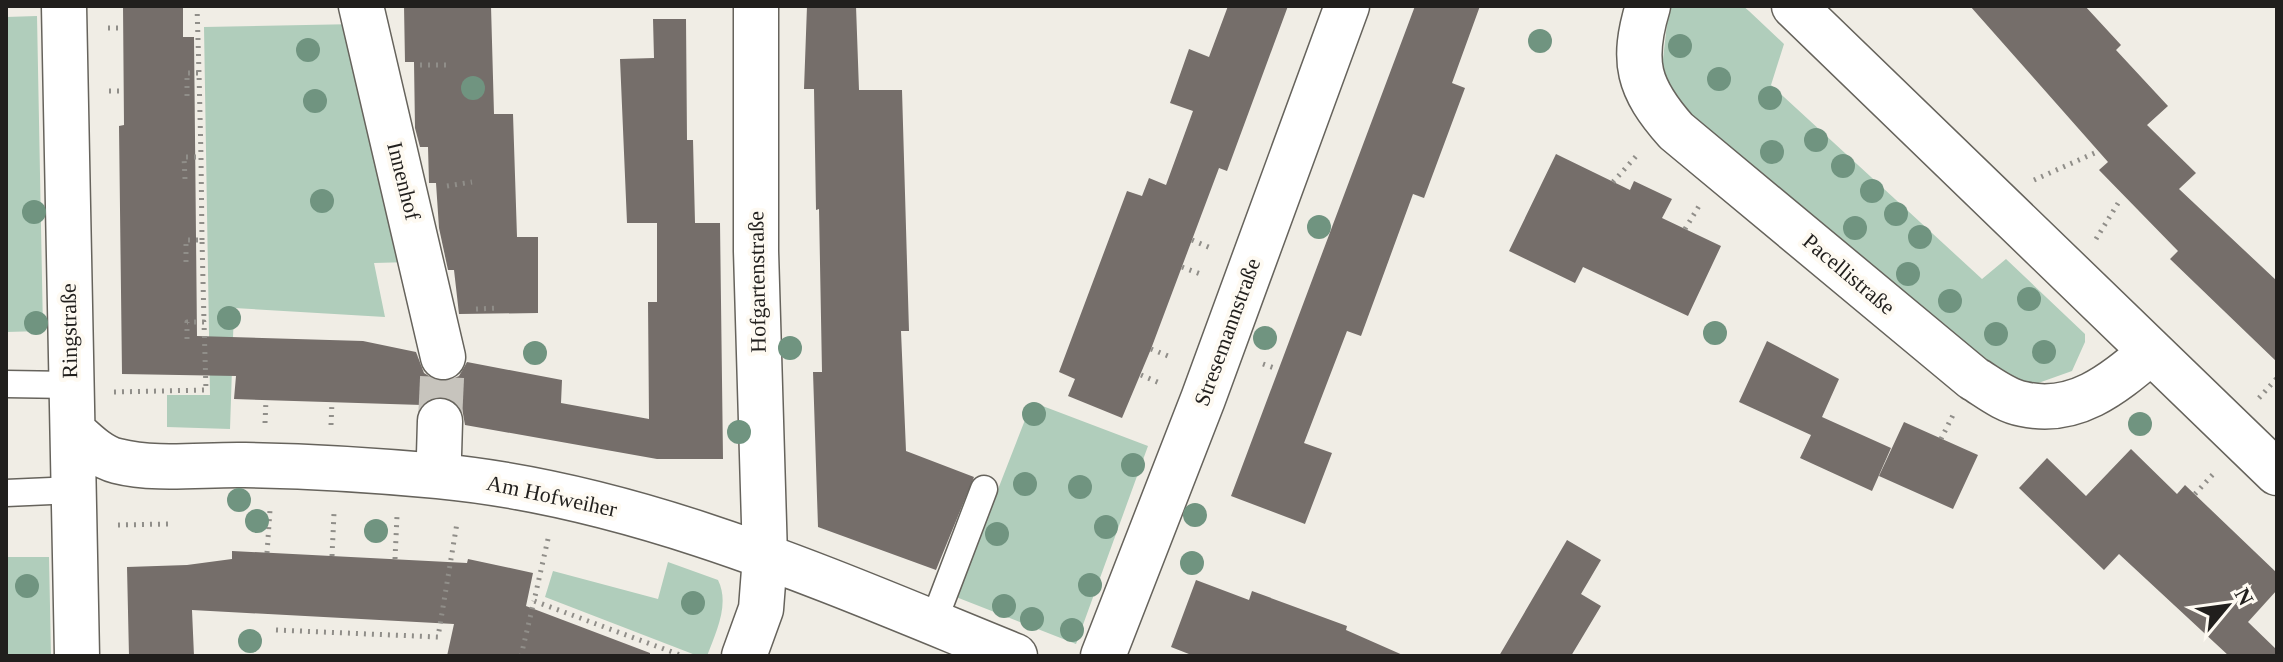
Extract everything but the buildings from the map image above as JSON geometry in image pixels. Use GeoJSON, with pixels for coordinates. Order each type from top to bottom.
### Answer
{"type":"FeatureCollection","features":[{"type":"Feature","properties":{"kind":"street","name":"Ringstraße"},"geometry":{"type":"LineString","coordinates":[[64,6],[84,388],[73,431],[77,656]]}},
{"type":"Feature","properties":{"kind":"street","name":"Innenhof"},"geometry":{"type":"LineString","coordinates":[[361,6],[443,357]]}},
{"type":"Feature","properties":{"kind":"street","name":"Hofgartenstraße"},"geometry":{"type":"LineString","coordinates":[[744,656],[761,609],[765,557],[760,463],[756,6]]}},
{"type":"Feature","properties":{"kind":"street","name":"Stresemannstraße"},"geometry":{"type":"LineString","coordinates":[[1103,656],[1203,399],[1347,6]]}},
{"type":"Feature","properties":{"kind":"street","name":"Pacellistraße"},"geometry":{"type":"LineString","coordinates":[[1648,6],[1640,53],[1640,75],[1647,95],[1661,114],[1676,131],[1973,378],[2020,404],[2044,406],[2104,391],[2151,352]]}},
{"type":"Feature","properties":{"kind":"street"},"geometry":{"type":"LineString","coordinates":[[1794,6],[2277,473]]}},
{"type":"Feature","properties":{"kind":"street","name":"Am Hofweiher"},"geometry":{"type":"LineString","coordinates":[[73,431],[95,451],[129,464],[272,465],[482,481],[628,512],[765,557],[1015,656]]}},
{"type":"Feature","properties":{"kind":"lane"},"geometry":{"type":"LineString","coordinates":[[6,384],[84,388]]}},
{"type":"Feature","properties":{"kind":"lane"},"geometry":{"type":"LineString","coordinates":[[933,623],[984,489]]}},
{"type":"Feature","properties":{"kind":"lane"},"geometry":{"type":"LineString","coordinates":[[6,493],[74,490]]}},
{"type":"Feature","properties":{"kind":"path"},"geometry":{"type":"LineString","coordinates":[[84,388],[206,390],[197,6]]}},
{"type":"Feature","properties":{"kind":"path"},"geometry":{"type":"LineString","coordinates":[[187,96],[187,73],[199,73]]}},
{"type":"Feature","properties":{"kind":"path"},"geometry":{"type":"LineString","coordinates":[[1993,199],[2099,151]]}},
{"type":"Feature","properties":{"kind":"path"},"geometry":{"type":"LineString","coordinates":[[185,179],[184,157],[201,157]]}},
{"type":"Feature","properties":{"kind":"path"},"geometry":{"type":"LineString","coordinates":[[186,262],[186,240],[202,240]]}},
{"type":"Feature","properties":{"kind":"path"},"geometry":{"type":"LineString","coordinates":[[187,345],[187,322],[204,322]]}},
{"type":"Feature","properties":{"kind":"path"},"geometry":{"type":"LineString","coordinates":[[1941,439],[1948,423]]}},
{"type":"Feature","properties":{"kind":"path"},"geometry":{"type":"LineString","coordinates":[[395,559],[398,502]]}},
{"type":"Feature","properties":{"kind":"path"},"geometry":{"type":"LineString","coordinates":[[267,553],[270,507]]}},
{"type":"Feature","properties":{"kind":"path"},"geometry":{"type":"LineString","coordinates":[[276,630],[438,637],[459,510]]}},
{"type":"Feature","properties":{"kind":"path"},"geometry":{"type":"LineString","coordinates":[[332,556],[334,512]]}},
{"type":"Feature","properties":{"kind":"path"},"geometry":{"type":"LineString","coordinates":[[115,525],[168,524]]}},
{"type":"Feature","properties":{"kind":"path"},"geometry":{"type":"LineString","coordinates":[[521,656],[523,631],[534,601],[551,525]]}},
{"type":"Feature","properties":{"kind":"path"},"geometry":{"type":"LineString","coordinates":[[534,601],[683,656]]}},
{"type":"Feature","properties":{"kind":"path"},"geometry":{"type":"LineString","coordinates":[[593,631],[596,623]]}},
{"type":"Feature","properties":{"kind":"path"},"geometry":{"type":"LineString","coordinates":[[651,654],[656,646]]}},
{"type":"Feature","properties":{"kind":"green space"},"geometry":{"type":"Polygon","coordinates":[[[1669,6],[1743,6],[1749,11],[1784,44],[1771,85],[1982,279],[2006,259],[2085,334],[2085,342],[2072,371],[2030,386],[2010,379],[1671,100],[1661,77],[1669,6]]]}},
{"type":"Feature","properties":{"kind":"green space"},"geometry":{"type":"Polygon","coordinates":[[[37,16],[43,331],[6,332],[6,17],[37,16]]]}},
{"type":"Feature","properties":{"kind":"green space"},"geometry":{"type":"Polygon","coordinates":[[[358,24],[411,262],[374,263],[385,317],[234,308],[230,429],[167,427],[167,395],[210,395],[204,27],[358,24]]]}},
{"type":"Feature","properties":{"kind":"green space"},"geometry":{"type":"Polygon","coordinates":[[[1032,402],[1148,446],[1076,644],[956,597],[1032,402]]]}},
{"type":"Feature","properties":{"kind":"green space"},"geometry":{"type":"Polygon","coordinates":[[[6,557],[49,557],[51,656],[6,656],[6,557]]]}},
{"type":"Feature","properties":{"kind":"green space"},"geometry":{"type":"Polygon","coordinates":[[[668,562],[718,580],[722,608],[707,656],[698,656],[545,597],[553,571],[658,599],[668,562]]]}},
{"type":"Feature","properties":{"kind":"tunnel"},"geometry":{"type":"LineString","coordinates":[[440,421],[443,357]]}}]}
